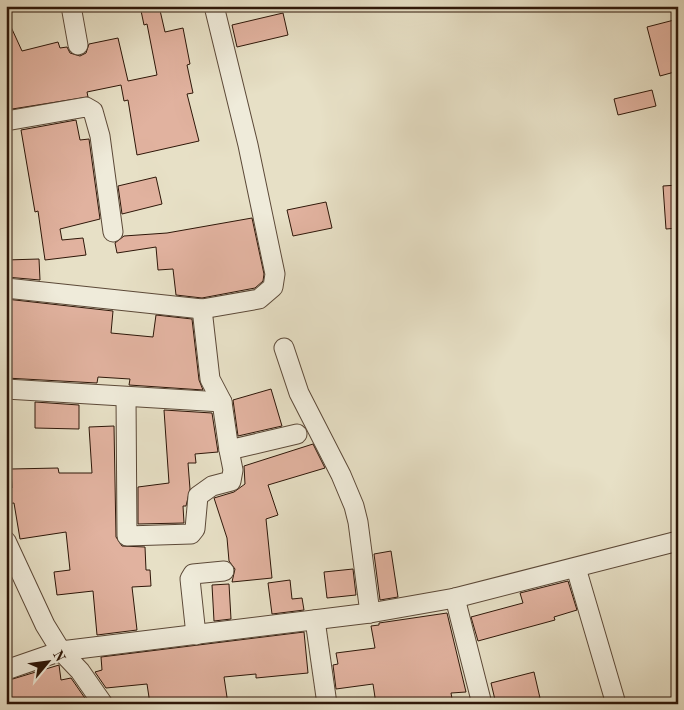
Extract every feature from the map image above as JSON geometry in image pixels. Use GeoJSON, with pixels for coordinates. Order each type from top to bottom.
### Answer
{"type":"FeatureCollection","features":[{"type":"Feature","properties":{"kind":"street"},"geometry":{"type":"LineString","coordinates":[[71,6],[78,45]]}},
{"type":"Feature","properties":{"kind":"street"},"geometry":{"type":"LineString","coordinates":[[6,288],[202,309],[259,299],[272,287],[275,274],[248,145],[214,6]]}},
{"type":"Feature","properties":{"kind":"street"},"geometry":{"type":"LineString","coordinates":[[6,120],[86,106],[93,111],[100,136],[113,232]]}},
{"type":"Feature","properties":{"kind":"street"},"geometry":{"type":"LineString","coordinates":[[126,397],[127,536],[191,534],[195,529],[198,496],[212,486],[231,481],[233,470],[222,402],[210,379],[202,309]]}},
{"type":"Feature","properties":{"kind":"street"},"geometry":{"type":"LineString","coordinates":[[284,348],[299,393],[341,475],[354,506],[358,522],[370,613]]}},
{"type":"Feature","properties":{"kind":"street"},"geometry":{"type":"LineString","coordinates":[[6,389],[52,390],[126,397],[222,402]]}},
{"type":"Feature","properties":{"kind":"street"},"geometry":{"type":"LineString","coordinates":[[229,450],[297,434]]}},
{"type":"Feature","properties":{"kind":"street"},"geometry":{"type":"LineString","coordinates":[[6,541],[45,625],[61,651],[80,671],[103,704]]}},
{"type":"Feature","properties":{"kind":"street"},"geometry":{"type":"LineString","coordinates":[[6,670],[61,651],[370,613],[455,598],[678,541]]}},
{"type":"Feature","properties":{"kind":"street"},"geometry":{"type":"LineString","coordinates":[[576,568],[616,704]]}},
{"type":"Feature","properties":{"kind":"street"},"geometry":{"type":"LineString","coordinates":[[196,635],[190,579],[193,574],[199,572],[224,570]]}},
{"type":"Feature","properties":{"kind":"street"},"geometry":{"type":"LineString","coordinates":[[455,598],[482,704]]}},
{"type":"Feature","properties":{"kind":"street"},"geometry":{"type":"LineString","coordinates":[[315,620],[327,704]]}},
{"type":"Feature","properties":{"kind":"building"},"geometry":{"type":"Polygon","coordinates":[[[140,6],[159,6],[165,32],[183,28],[190,64],[187,65],[193,93],[187,94],[199,141],[137,155],[128,100],[124,101],[121,85],[87,92],[88,97],[6,110],[6,16],[22,51],[58,42],[60,48],[67,47],[70,53],[80,56],[86,53],[89,44],[118,38],[128,81],[157,75],[147,24],[144,25],[140,6]]]}},
{"type":"Feature","properties":{"kind":"building"},"geometry":{"type":"Polygon","coordinates":[[[283,13],[288,35],[237,47],[232,25],[283,13]]]}},
{"type":"Feature","properties":{"kind":"building"},"geometry":{"type":"Polygon","coordinates":[[[678,19],[678,71],[660,76],[647,27],[678,19]]]}},
{"type":"Feature","properties":{"kind":"building"},"geometry":{"type":"Polygon","coordinates":[[[652,90],[656,106],[618,115],[614,99],[652,90]]]}},
{"type":"Feature","properties":{"kind":"building"},"geometry":{"type":"Polygon","coordinates":[[[76,120],[80,140],[89,139],[100,219],[60,229],[62,240],[83,238],[86,255],[45,260],[38,211],[35,212],[21,130],[76,120]]]}},
{"type":"Feature","properties":{"kind":"building"},"geometry":{"type":"Polygon","coordinates":[[[156,177],[162,204],[122,214],[118,186],[156,177]]]}},
{"type":"Feature","properties":{"kind":"building"},"geometry":{"type":"Polygon","coordinates":[[[678,185],[678,228],[666,229],[663,186],[678,185]]]}},
{"type":"Feature","properties":{"kind":"building"},"geometry":{"type":"Polygon","coordinates":[[[326,202],[332,228],[293,236],[287,210],[326,202]]]}},
{"type":"Feature","properties":{"kind":"building"},"geometry":{"type":"Polygon","coordinates":[[[252,218],[264,274],[263,281],[255,288],[202,298],[176,295],[173,269],[158,270],[156,247],[117,253],[115,243],[124,236],[167,233],[252,218]]]}},
{"type":"Feature","properties":{"kind":"building"},"geometry":{"type":"Polygon","coordinates":[[[39,259],[40,280],[6,277],[6,260],[39,259]]]}},
{"type":"Feature","properties":{"kind":"building"},"geometry":{"type":"Polygon","coordinates":[[[6,299],[113,311],[111,333],[153,337],[156,315],[192,319],[199,380],[203,390],[129,385],[130,379],[98,377],[97,383],[6,378],[6,299]]]}},
{"type":"Feature","properties":{"kind":"building"},"geometry":{"type":"Polygon","coordinates":[[[271,389],[282,426],[238,436],[233,400],[271,389]]]}},
{"type":"Feature","properties":{"kind":"building"},"geometry":{"type":"Polygon","coordinates":[[[35,402],[79,405],[79,429],[35,428],[35,402]]]}},
{"type":"Feature","properties":{"kind":"building"},"geometry":{"type":"Polygon","coordinates":[[[164,410],[212,413],[218,452],[195,454],[196,463],[188,463],[190,489],[186,506],[183,506],[184,523],[138,524],[138,487],[169,483],[164,410]]]}},
{"type":"Feature","properties":{"kind":"building"},"geometry":{"type":"Polygon","coordinates":[[[114,426],[116,537],[122,546],[145,547],[146,570],[150,570],[151,586],[132,587],[137,630],[97,635],[93,591],[57,595],[54,572],[70,570],[66,532],[20,539],[14,503],[6,504],[6,488],[12,488],[11,469],[58,468],[59,473],[92,473],[89,427],[114,426]]]}},
{"type":"Feature","properties":{"kind":"building"},"geometry":{"type":"Polygon","coordinates":[[[313,444],[325,468],[268,485],[278,515],[266,519],[272,578],[232,582],[235,569],[229,561],[227,538],[214,498],[234,492],[245,484],[244,466],[313,444]]]}},
{"type":"Feature","properties":{"kind":"building"},"geometry":{"type":"Polygon","coordinates":[[[391,551],[398,597],[380,600],[374,554],[391,551]]]}},
{"type":"Feature","properties":{"kind":"building"},"geometry":{"type":"Polygon","coordinates":[[[353,569],[356,595],[327,598],[324,572],[353,569]]]}},
{"type":"Feature","properties":{"kind":"building"},"geometry":{"type":"Polygon","coordinates":[[[290,580],[292,599],[302,598],[304,610],[272,614],[268,583],[290,580]]]}},
{"type":"Feature","properties":{"kind":"building"},"geometry":{"type":"Polygon","coordinates":[[[568,581],[577,610],[554,617],[555,620],[478,641],[471,617],[523,603],[520,593],[568,581]]]}},
{"type":"Feature","properties":{"kind":"building"},"geometry":{"type":"Polygon","coordinates":[[[229,584],[231,619],[214,621],[212,585],[229,584]]]}},
{"type":"Feature","properties":{"kind":"building"},"geometry":{"type":"Polygon","coordinates":[[[447,613],[466,692],[451,693],[453,704],[414,704],[414,700],[376,704],[373,684],[336,689],[333,665],[338,664],[336,653],[375,648],[371,626],[379,625],[379,623],[447,613]]]}},
{"type":"Feature","properties":{"kind":"building"},"geometry":{"type":"Polygon","coordinates":[[[304,632],[308,673],[256,678],[256,674],[224,677],[228,704],[150,704],[147,684],[106,688],[95,672],[102,670],[101,657],[304,632]]]}},
{"type":"Feature","properties":{"kind":"building"},"geometry":{"type":"Polygon","coordinates":[[[59,665],[61,680],[71,678],[89,704],[6,704],[6,681],[59,665]]]}},
{"type":"Feature","properties":{"kind":"building"},"geometry":{"type":"Polygon","coordinates":[[[534,672],[540,698],[516,704],[496,704],[491,683],[534,672]]]}}]}
